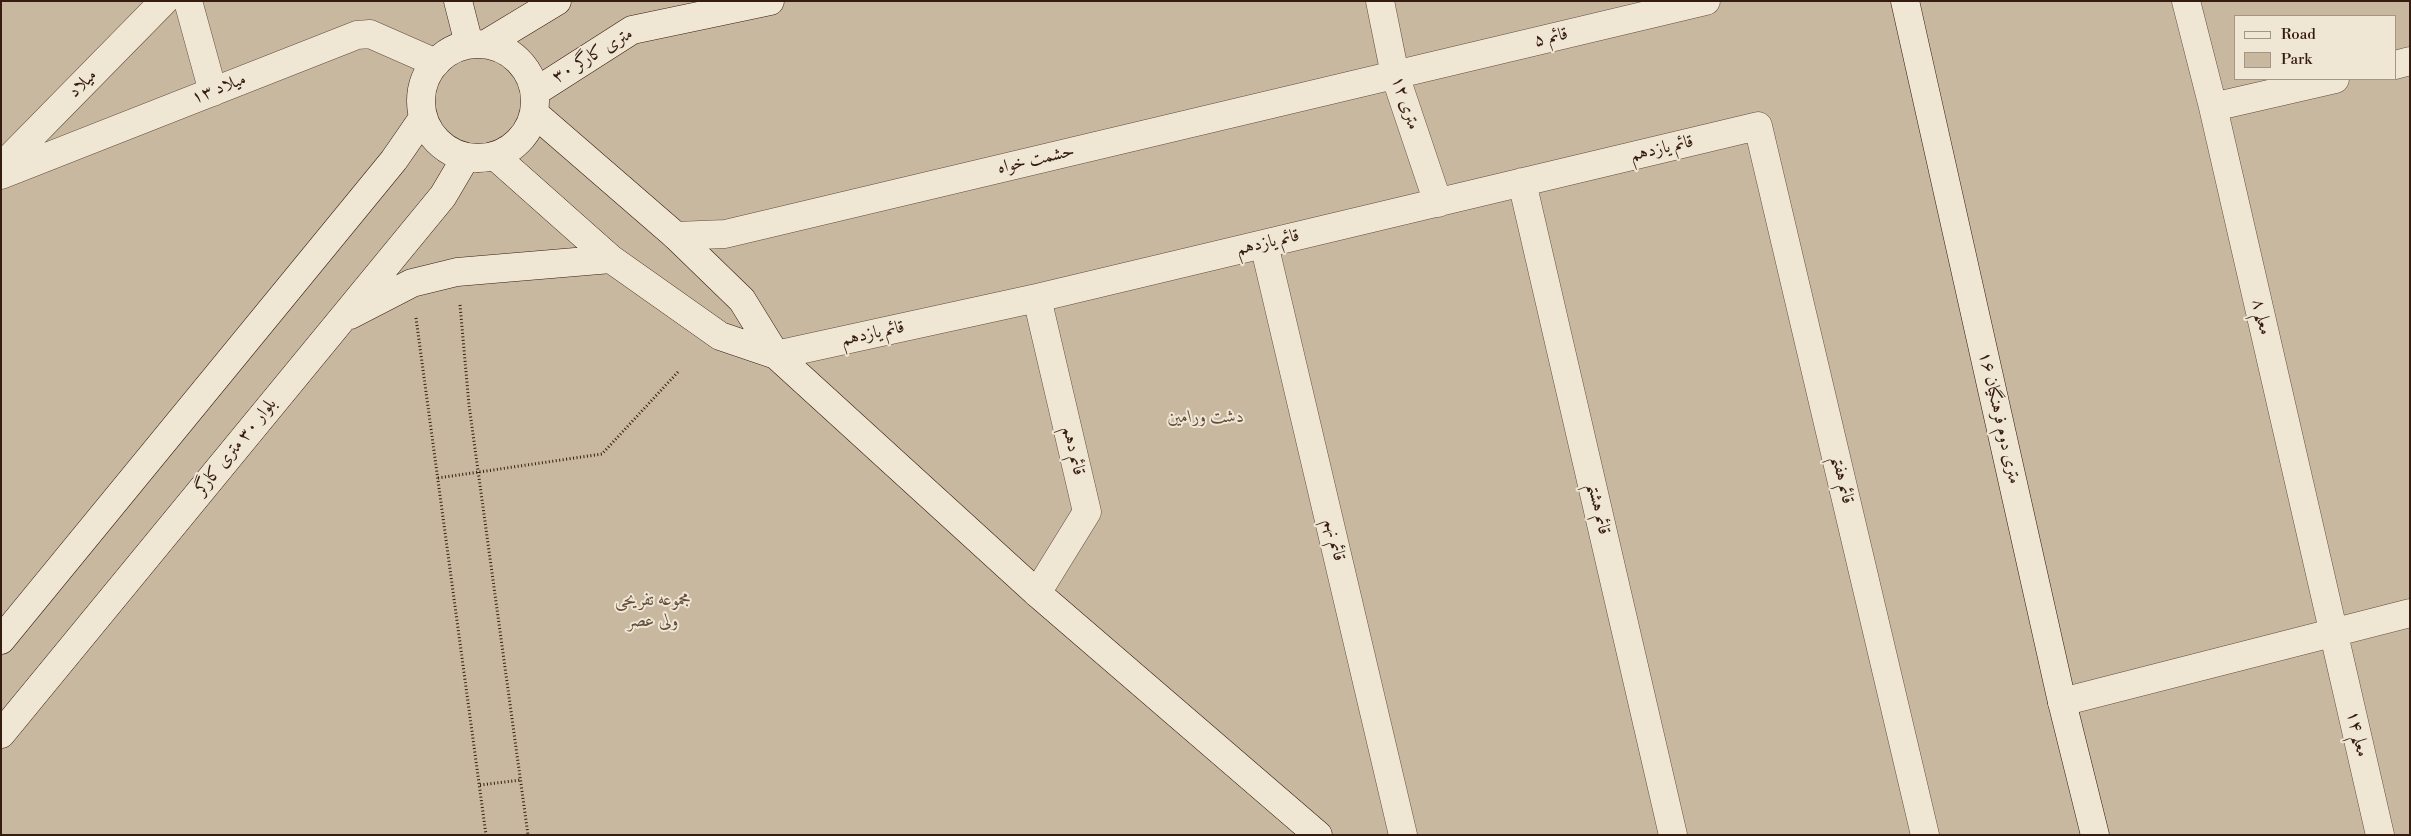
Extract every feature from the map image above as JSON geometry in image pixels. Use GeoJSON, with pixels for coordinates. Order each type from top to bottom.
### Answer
{"type":"FeatureCollection","features":[{"type":"Feature","properties":{"kind":"street","name":"میلاد"},"geometry":{"type":"LineString","coordinates":[[1,167],[164,1]]}},
{"type":"Feature","properties":{"kind":"street"},"geometry":{"type":"LineString","coordinates":[[188,1],[213,92]]}},
{"type":"Feature","properties":{"kind":"street"},"geometry":{"type":"LineString","coordinates":[[458,1],[478,44]]}},
{"type":"Feature","properties":{"kind":"street"},"geometry":{"type":"LineString","coordinates":[[478,44],[500,48],[523,65],[530,78],[535,102],[529,128],[521,140],[509,150],[486,158],[466,157],[452,152],[440,144],[430,132],[423,118],[421,104],[422,89],[428,75],[445,54],[478,44],[557,1]]}},
{"type":"Feature","properties":{"kind":"street","name":"۳۰ متری کارگر"},"geometry":{"type":"LineString","coordinates":[[535,102],[632,30],[770,1]]}},
{"type":"Feature","properties":{"kind":"street","name":"۱۲ متری"},"geometry":{"type":"LineString","coordinates":[[1380,1],[1395,75],[1438,203]]}},
{"type":"Feature","properties":{"kind":"street","name":"قائم ۵"},"geometry":{"type":"LineString","coordinates":[[1395,75],[1706,1]]}},
{"type":"Feature","properties":{"kind":"street","name":"۱۶ متری دوم فرهنگیان"},"geometry":{"type":"LineString","coordinates":[[1904,1],[2062,702],[2095,835]]}},
{"type":"Feature","properties":{"kind":"street","name":"معلم ۸"},"geometry":{"type":"LineString","coordinates":[[2186,1],[2213,107],[2334,633]]}},
{"type":"Feature","properties":{"kind":"street","name":"میلاد ۱۳"},"geometry":{"type":"LineString","coordinates":[[1,174],[357,35],[370,34],[436,63]]}},
{"type":"Feature","properties":{"kind":"street"},"geometry":{"type":"LineString","coordinates":[[2396,65],[2410,61]]}},
{"type":"Feature","properties":{"kind":"street","name":"حشمت خواه"},"geometry":{"type":"LineString","coordinates":[[676,236],[725,234],[1395,75]]}},
{"type":"Feature","properties":{"kind":"street"},"geometry":{"type":"LineString","coordinates":[[2213,107],[2331,80]]}},
{"type":"Feature","properties":{"kind":"street"},"geometry":{"type":"LineString","coordinates":[[535,102],[742,300],[776,355],[1037,593],[1318,835]]}},
{"type":"Feature","properties":{"kind":"street"},"geometry":{"type":"LineString","coordinates":[[1,640],[394,160],[423,118]]}},
{"type":"Feature","properties":{"kind":"street","name":"قائم یازدهم"},"geometry":{"type":"LineString","coordinates":[[776,355],[1037,298],[1758,126]]}},
{"type":"Feature","properties":{"kind":"street","name":"قائم هفتم"},"geometry":{"type":"LineString","coordinates":[[1758,126],[1926,835]]}},
{"type":"Feature","properties":{"kind":"street"},"geometry":{"type":"LineString","coordinates":[[496,156],[611,260],[720,336],[776,355]]}},
{"type":"Feature","properties":{"kind":"street","name":"بلوار ۳۰ متری کارگر"},"geometry":{"type":"LineString","coordinates":[[1,734],[443,196],[466,157]]}},
{"type":"Feature","properties":{"kind":"street","name":"قائم هشتم"},"geometry":{"type":"LineString","coordinates":[[1522,182],[1673,835]]}},
{"type":"Feature","properties":{"kind":"street","name":"قائم نهم"},"geometry":{"type":"LineString","coordinates":[[1264,244],[1403,835]]}},
{"type":"Feature","properties":{"kind":"street"},"geometry":{"type":"LineString","coordinates":[[342,319],[412,284],[457,272],[611,260]]}},
{"type":"Feature","properties":{"kind":"street","name":"قائم دهم"},"geometry":{"type":"LineString","coordinates":[[1037,298],[1087,512],[1037,593]]}},
{"type":"Feature","properties":{"kind":"street"},"geometry":{"type":"LineString","coordinates":[[2062,702],[2410,613]]}},
{"type":"Feature","properties":{"kind":"street","name":"معلم ۱۴"},"geometry":{"type":"LineString","coordinates":[[2334,633],[2380,835]]}},
{"type":"Feature","properties":{"kind":"path"},"geometry":{"type":"LineString","coordinates":[[457,272],[469,405],[528,835]]}},
{"type":"Feature","properties":{"kind":"path"},"geometry":{"type":"LineString","coordinates":[[412,284],[486,835]]}},
{"type":"Feature","properties":{"kind":"path"},"geometry":{"type":"LineString","coordinates":[[438,478],[602,454],[678,372]]}},
{"type":"Feature","properties":{"kind":"path"},"geometry":{"type":"LineString","coordinates":[[480,786],[521,780]]}},
{"type":"Feature","properties":{"kind":"green space","name":"دشت ورامین"},"geometry":{"type":"Polygon","coordinates":[[[1,1],[2410,1],[2410,835],[1,835],[1,1]]]}},
{"type":"Feature","properties":{"kind":"park label","name":"مجموعه تفریحی ولی عصر"},"geometry":{"type":"Point","coordinates":[653,611]}}]}
